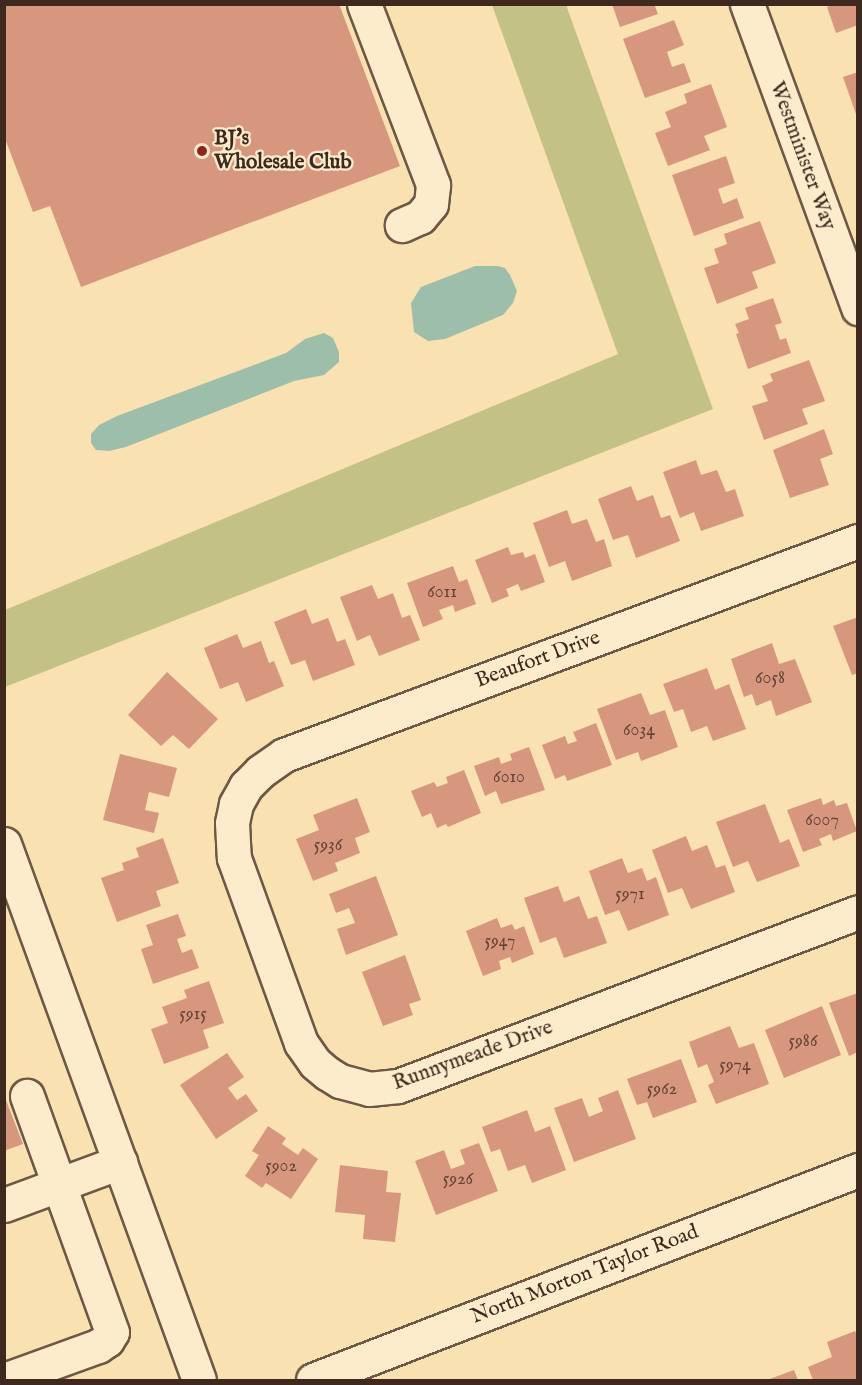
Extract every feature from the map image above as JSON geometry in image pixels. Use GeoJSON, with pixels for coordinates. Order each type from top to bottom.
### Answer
{"type":"FeatureCollection","features":[{"type":"Feature","properties":{"kind":"street"},"geometry":{"type":"LineString","coordinates":[[364,4],[433,185],[431,204],[420,217],[402,225]]}},
{"type":"Feature","properties":{"kind":"street","name":"Westminister Way"},"geometry":{"type":"LineString","coordinates":[[747,4],[858,308]]}},
{"type":"Feature","properties":{"kind":"street","name":"Beaufort Drive"},"geometry":{"type":"LineString","coordinates":[[236,804],[246,786],[260,772],[284,755],[858,540]]}},
{"type":"Feature","properties":{"kind":"street","name":"Runnymeade Drive"},"geometry":{"type":"LineString","coordinates":[[236,804],[232,823],[234,858],[301,1043],[315,1063],[327,1073],[340,1081],[369,1089],[398,1086],[858,912]]}},
{"type":"Feature","properties":{"kind":"street"},"geometry":{"type":"LineString","coordinates":[[4,844],[199,1380]]}},
{"type":"Feature","properties":{"kind":"street"},"geometry":{"type":"LineString","coordinates":[[4,1380],[98,1346],[107,1340],[112,1332],[27,1096]]}},
{"type":"Feature","properties":{"kind":"street"},"geometry":{"type":"LineString","coordinates":[[4,1205],[120,1162]]}},
{"type":"Feature","properties":{"kind":"street","name":"North Morton Taylor Road"},"geometry":{"type":"LineString","coordinates":[[313,1380],[858,1170]]}},
{"type":"Feature","properties":{"kind":"shaded area"},"geometry":{"type":"Polygon","coordinates":[[[492,5],[566,5],[713,409],[5,687],[5,610],[618,354],[492,5]]]}},
{"type":"Feature","properties":{"kind":"shaded area"},"geometry":{"type":"Polygon","coordinates":[[[475,266],[498,266],[505,268],[510,275],[517,291],[513,303],[503,315],[445,339],[428,341],[414,332],[411,303],[421,287],[475,266]]]}},
{"type":"Feature","properties":{"kind":"shaded area"},"geometry":{"type":"Polygon","coordinates":[[[324,333],[333,338],[339,352],[339,362],[324,375],[294,381],[126,447],[109,451],[96,450],[91,443],[91,434],[99,425],[117,416],[286,353],[305,339],[324,333]]]}},
{"type":"Feature","properties":{"kind":"building","name":"BJ's Wholesale Club"},"geometry":{"type":"Polygon","coordinates":[[[4,4],[339,4],[400,166],[81,287],[50,206],[33,212],[4,136],[4,4]]]}},
{"type":"Feature","properties":{"kind":"building"},"geometry":{"type":"Polygon","coordinates":[[[612,4],[654,4],[658,14],[620,27],[612,4]]]}},
{"type":"Feature","properties":{"kind":"building"},"geometry":{"type":"Polygon","coordinates":[[[833,4],[858,4],[858,25],[836,33],[827,7],[833,4]]]}},
{"type":"Feature","properties":{"kind":"building"},"geometry":{"type":"Polygon","coordinates":[[[674,20],[684,45],[667,52],[672,67],[684,63],[691,82],[645,98],[623,39],[674,20]]]}},
{"type":"Feature","properties":{"kind":"building"},"geometry":{"type":"Polygon","coordinates":[[[858,72],[858,117],[857,117],[843,77],[858,72]]]}},
{"type":"Feature","properties":{"kind":"building"},"geometry":{"type":"Polygon","coordinates":[[[711,84],[727,127],[704,136],[710,150],[668,166],[655,133],[671,127],[665,112],[687,103],[684,94],[711,84]]]}},
{"type":"Feature","properties":{"kind":"building"},"geometry":{"type":"Polygon","coordinates":[[[726,156],[735,183],[718,189],[723,204],[737,198],[744,218],[694,236],[672,175],[726,156]]]}},
{"type":"Feature","properties":{"kind":"building"},"geometry":{"type":"Polygon","coordinates":[[[760,221],[776,263],[752,272],[758,288],[717,304],[704,268],[719,263],[714,249],[727,244],[724,234],[760,221]]]}},
{"type":"Feature","properties":{"kind":"building"},"geometry":{"type":"Polygon","coordinates":[[[773,298],[782,323],[775,325],[780,340],[786,338],[791,353],[748,369],[736,334],[739,333],[735,324],[749,319],[745,308],[773,298]]]}},
{"type":"Feature","properties":{"kind":"building"},"geometry":{"type":"Polygon","coordinates":[[[809,360],[825,401],[802,409],[808,424],[764,440],[752,406],[768,401],[762,386],[773,381],[770,374],[809,360]]]}},
{"type":"Feature","properties":{"kind":"building"},"geometry":{"type":"Polygon","coordinates":[[[824,429],[833,454],[820,459],[829,485],[790,498],[773,450],[824,429]]]}},
{"type":"Feature","properties":{"kind":"building"},"geometry":{"type":"Polygon","coordinates":[[[696,460],[701,475],[717,470],[726,492],[735,489],[744,516],[701,531],[694,512],[680,518],[663,472],[696,460]]]}},
{"type":"Feature","properties":{"kind":"building"},"geometry":{"type":"Polygon","coordinates":[[[631,486],[637,501],[653,495],[661,518],[670,515],[680,541],[636,558],[628,535],[613,540],[598,499],[631,486]]]}},
{"type":"Feature","properties":{"kind":"building"},"geometry":{"type":"Polygon","coordinates":[[[567,510],[572,524],[587,519],[596,542],[604,539],[612,566],[572,581],[565,561],[549,567],[533,523],[567,510]]]}},
{"type":"Feature","properties":{"kind":"building"},"geometry":{"type":"Polygon","coordinates":[[[508,547],[511,555],[523,552],[525,558],[535,554],[545,582],[521,591],[518,584],[506,589],[509,596],[492,603],[475,560],[508,547]]]}},
{"type":"Feature","properties":{"kind":"building"},"geometry":{"type":"Polygon","coordinates":[[[453,566],[459,582],[467,579],[476,604],[455,612],[453,605],[439,610],[443,619],[423,627],[407,583],[453,566]]]}},
{"type":"Feature","properties":{"kind":"building"},"geometry":{"type":"Polygon","coordinates":[[[372,585],[378,599],[393,593],[402,618],[410,615],[420,640],[379,656],[370,635],[357,641],[340,597],[372,585]]]}},
{"type":"Feature","properties":{"kind":"building"},"geometry":{"type":"Polygon","coordinates":[[[306,609],[312,624],[328,618],[337,642],[345,639],[355,665],[313,681],[305,660],[291,665],[274,622],[306,609]]]}},
{"type":"Feature","properties":{"kind":"building"},"geometry":{"type":"Polygon","coordinates":[[[858,617],[858,673],[852,675],[833,626],[858,617]]]}},
{"type":"Feature","properties":{"kind":"building"},"geometry":{"type":"Polygon","coordinates":[[[237,634],[243,648],[261,641],[269,663],[274,661],[284,686],[246,702],[238,682],[220,689],[204,648],[237,634]]]}},
{"type":"Feature","properties":{"kind":"building"},"geometry":{"type":"Polygon","coordinates":[[[772,643],[779,664],[795,659],[812,702],[776,716],[771,700],[756,706],[752,694],[744,697],[731,659],[772,643]]]}},
{"type":"Feature","properties":{"kind":"building"},"geometry":{"type":"Polygon","coordinates":[[[707,668],[715,690],[729,684],[746,729],[713,741],[707,726],[691,732],[683,709],[674,712],[663,684],[707,668]]]}},
{"type":"Feature","properties":{"kind":"building"},"geometry":{"type":"Polygon","coordinates":[[[167,672],[218,719],[189,749],[173,735],[161,746],[128,715],[167,672]]]}},
{"type":"Feature","properties":{"kind":"building"},"geometry":{"type":"Polygon","coordinates":[[[641,693],[650,715],[665,710],[678,747],[641,761],[638,752],[616,760],[597,709],[641,693]]]}},
{"type":"Feature","properties":{"kind":"building"},"geometry":{"type":"Polygon","coordinates":[[[596,723],[612,765],[567,781],[565,775],[555,779],[542,745],[565,736],[568,744],[577,741],[573,732],[596,723]]]}},
{"type":"Feature","properties":{"kind":"building"},"geometry":{"type":"Polygon","coordinates":[[[529,747],[545,790],[501,804],[496,791],[485,796],[474,766],[499,757],[501,764],[512,760],[510,754],[529,747]]]}},
{"type":"Feature","properties":{"kind":"building"},"geometry":{"type":"Polygon","coordinates":[[[120,754],[177,768],[169,797],[149,792],[145,810],[159,813],[154,833],[103,820],[120,754]]]}},
{"type":"Feature","properties":{"kind":"building"},"geometry":{"type":"Polygon","coordinates":[[[464,770],[481,813],[448,827],[446,824],[437,828],[431,813],[422,817],[411,791],[434,782],[437,787],[448,783],[446,777],[464,770]]]}},
{"type":"Feature","properties":{"kind":"building"},"geometry":{"type":"Polygon","coordinates":[[[357,798],[370,832],[355,838],[360,853],[335,863],[338,871],[313,881],[296,839],[319,830],[313,815],[357,798]]]}},
{"type":"Feature","properties":{"kind":"building"},"geometry":{"type":"Polygon","coordinates":[[[821,798],[823,805],[834,800],[836,806],[847,803],[857,831],[833,841],[831,834],[819,839],[822,845],[803,852],[787,810],[821,798]]]}},
{"type":"Feature","properties":{"kind":"building"},"geometry":{"type":"Polygon","coordinates":[[[765,804],[780,843],[789,839],[800,866],[757,882],[748,861],[733,867],[716,822],[765,804]]]}},
{"type":"Feature","properties":{"kind":"building"},"geometry":{"type":"Polygon","coordinates":[[[686,836],[692,851],[707,845],[716,868],[725,865],[735,892],[691,909],[682,888],[668,893],[652,850],[686,836]]]}},
{"type":"Feature","properties":{"kind":"building"},"geometry":{"type":"Polygon","coordinates":[[[163,838],[179,883],[156,891],[161,906],[117,922],[101,878],[124,870],[122,863],[139,857],[136,848],[163,838]]]}},
{"type":"Feature","properties":{"kind":"building"},"geometry":{"type":"Polygon","coordinates":[[[622,858],[628,873],[642,868],[647,881],[656,877],[669,915],[628,931],[619,910],[605,915],[589,871],[622,858]]]}},
{"type":"Feature","properties":{"kind":"building"},"geometry":{"type":"Polygon","coordinates":[[[376,876],[398,935],[346,955],[337,929],[355,923],[349,908],[336,913],[329,894],[376,876]]]}},
{"type":"Feature","properties":{"kind":"building"},"geometry":{"type":"Polygon","coordinates":[[[558,886],[564,902],[579,896],[588,919],[597,916],[607,943],[564,958],[556,937],[540,943],[524,898],[558,886]]]}},
{"type":"Feature","properties":{"kind":"building"},"geometry":{"type":"Polygon","coordinates":[[[178,914],[186,936],[177,939],[182,953],[192,949],[199,968],[153,984],[141,949],[153,945],[146,925],[178,914]]]}},
{"type":"Feature","properties":{"kind":"building"},"geometry":{"type":"Polygon","coordinates":[[[497,918],[501,928],[512,924],[515,930],[524,926],[534,954],[512,963],[510,957],[499,961],[501,969],[483,976],[466,931],[497,918]]]}},
{"type":"Feature","properties":{"kind":"building"},"geometry":{"type":"Polygon","coordinates":[[[405,955],[421,1000],[409,1004],[413,1015],[383,1026],[362,972],[405,955]]]}},
{"type":"Feature","properties":{"kind":"building"},"geometry":{"type":"Polygon","coordinates":[[[209,981],[224,1023],[203,1030],[209,1048],[164,1064],[151,1029],[168,1023],[162,1007],[187,998],[184,990],[209,981]]]}},
{"type":"Feature","properties":{"kind":"building"},"geometry":{"type":"Polygon","coordinates":[[[858,993],[858,1052],[849,1056],[829,1003],[858,993]]]}},
{"type":"Feature","properties":{"kind":"building"},"geometry":{"type":"Polygon","coordinates":[[[822,1006],[841,1055],[784,1078],[765,1030],[822,1006]]]}},
{"type":"Feature","properties":{"kind":"building"},"geometry":{"type":"Polygon","coordinates":[[[730,1026],[739,1048],[754,1043],[769,1084],[716,1104],[708,1085],[714,1082],[707,1064],[698,1068],[689,1042],[730,1026]]]}},
{"type":"Feature","properties":{"kind":"building"},"geometry":{"type":"Polygon","coordinates":[[[227,1053],[244,1077],[228,1088],[237,1100],[246,1094],[258,1111],[216,1139],[180,1085],[227,1053]]]}},
{"type":"Feature","properties":{"kind":"building"},"geometry":{"type":"Polygon","coordinates":[[[681,1059],[697,1102],[653,1118],[647,1102],[637,1105],[627,1079],[681,1059]]]}},
{"type":"Feature","properties":{"kind":"building"},"geometry":{"type":"Polygon","coordinates":[[[618,1090],[636,1139],[574,1162],[554,1108],[582,1098],[589,1117],[603,1111],[598,1098],[618,1090]]]}},
{"type":"Feature","properties":{"kind":"building"},"geometry":{"type":"Polygon","coordinates":[[[4,1095],[23,1144],[4,1151],[4,1095]]]}},
{"type":"Feature","properties":{"kind":"building"},"geometry":{"type":"Polygon","coordinates":[[[527,1110],[535,1132],[550,1126],[566,1170],[532,1183],[525,1165],[508,1171],[500,1149],[491,1152],[482,1127],[527,1110]]]}},
{"type":"Feature","properties":{"kind":"building"},"geometry":{"type":"Polygon","coordinates":[[[268,1126],[286,1138],[282,1144],[298,1155],[303,1148],[318,1159],[291,1199],[266,1183],[262,1188],[245,1176],[259,1155],[252,1151],[268,1126]]]}},
{"type":"Feature","properties":{"kind":"building"},"geometry":{"type":"Polygon","coordinates":[[[479,1143],[498,1191],[436,1215],[415,1161],[444,1150],[451,1169],[465,1164],[460,1150],[479,1143]]]}},
{"type":"Feature","properties":{"kind":"building"},"geometry":{"type":"Polygon","coordinates":[[[340,1165],[388,1171],[386,1192],[401,1193],[395,1242],[363,1239],[365,1215],[335,1212],[340,1165]]]}},
{"type":"Feature","properties":{"kind":"building"},"geometry":{"type":"Polygon","coordinates":[[[855,1331],[858,1339],[858,1380],[813,1380],[808,1367],[832,1357],[827,1342],[855,1331]]]}},
{"type":"Feature","properties":{"kind":"building"},"geometry":{"type":"Polygon","coordinates":[[[794,1370],[798,1380],[767,1380],[794,1370]]]}},
{"type":"Feature","properties":{"kind":"place","name":"BJ's Wholesale Club"},"geometry":{"type":"Point","coordinates":[202,151]}}]}
